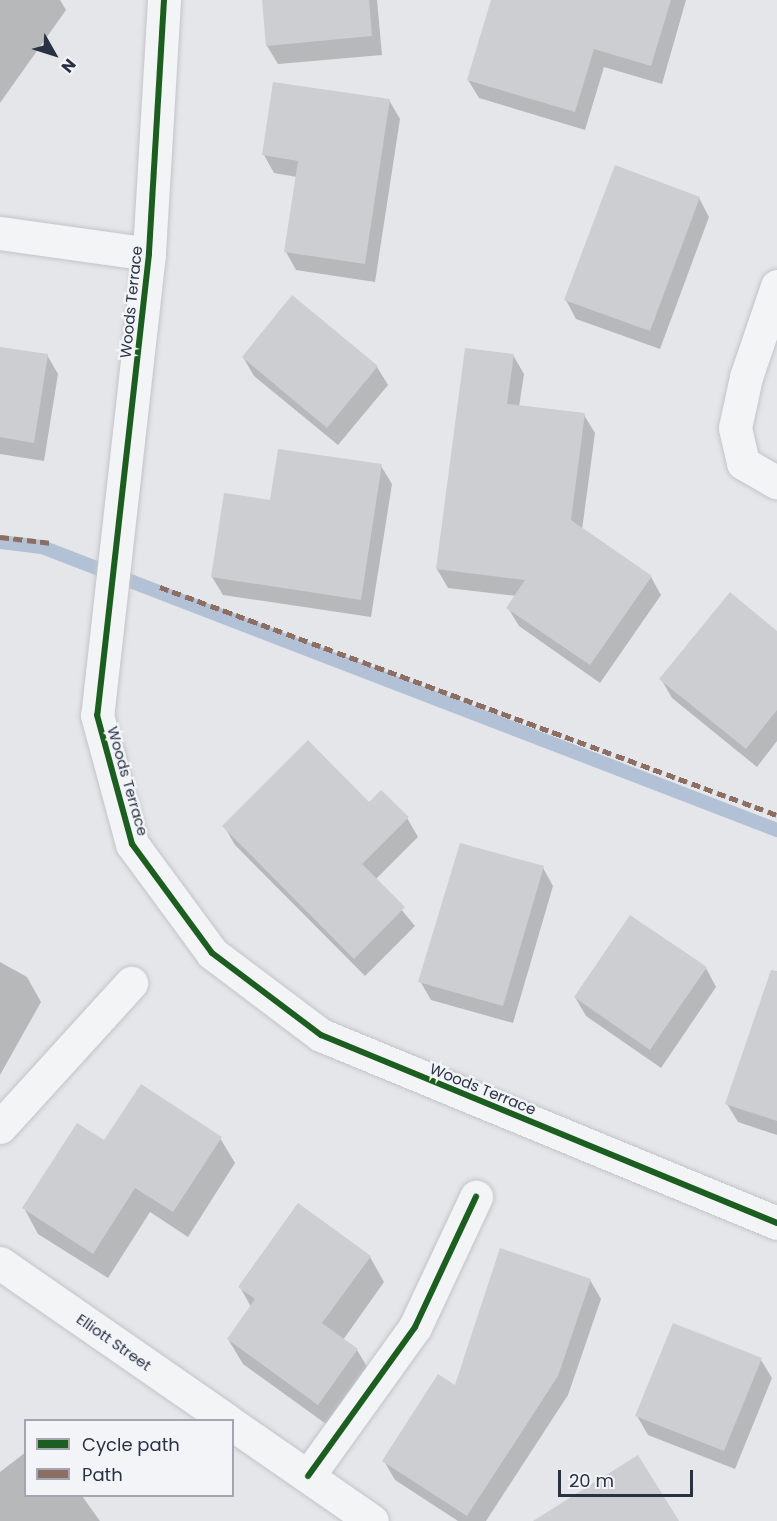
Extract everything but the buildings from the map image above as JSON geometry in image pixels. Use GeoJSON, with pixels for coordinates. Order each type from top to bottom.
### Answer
{"type":"FeatureCollection","features":[{"type":"Feature","properties":{"kind":"street","name":"Woods Terrace"},"geometry":{"type":"LineString","coordinates":[[164,0],[149,254],[96,715],[132,844],[212,953],[321,1035],[777,1223]]}},
{"type":"Feature","properties":{"kind":"street"},"geometry":{"type":"LineString","coordinates":[[0,233],[149,254]]}},
{"type":"Feature","properties":{"kind":"street"},"geometry":{"type":"LineString","coordinates":[[777,286],[746,377],[735,428],[742,463],[777,483]]}},
{"type":"Feature","properties":{"kind":"street"},"geometry":{"type":"LineString","coordinates":[[0,1126],[131,982]]}},
{"type":"Feature","properties":{"kind":"street"},"geometry":{"type":"LineString","coordinates":[[308,1476],[415,1327],[476,1197]]}},
{"type":"Feature","properties":{"kind":"street","name":"Elliott Street"},"geometry":{"type":"LineString","coordinates":[[0,1263],[226,1419]]}},
{"type":"Feature","properties":{"kind":"street"},"geometry":{"type":"LineString","coordinates":[[234,1425],[372,1521]]}},
{"type":"Feature","properties":{"kind":"waterway"},"geometry":{"type":"LineString","coordinates":[[0,542],[42,547],[777,830]]}},
{"type":"Feature","properties":{"kind":"marked path"},"geometry":{"type":"LineString","coordinates":[[0,537],[52,543]]}},
{"type":"Feature","properties":{"kind":"marked path"},"geometry":{"type":"LineString","coordinates":[[160,587],[777,815]]}},
{"type":"Feature","properties":{"kind":"cycle path"},"geometry":{"type":"LineString","coordinates":[[164,0],[149,254],[97,715],[132,844],[212,953],[321,1035],[777,1223]]}},
{"type":"Feature","properties":{"kind":"cycle path"},"geometry":{"type":"LineString","coordinates":[[308,1476],[415,1327],[476,1197]]}}]}
